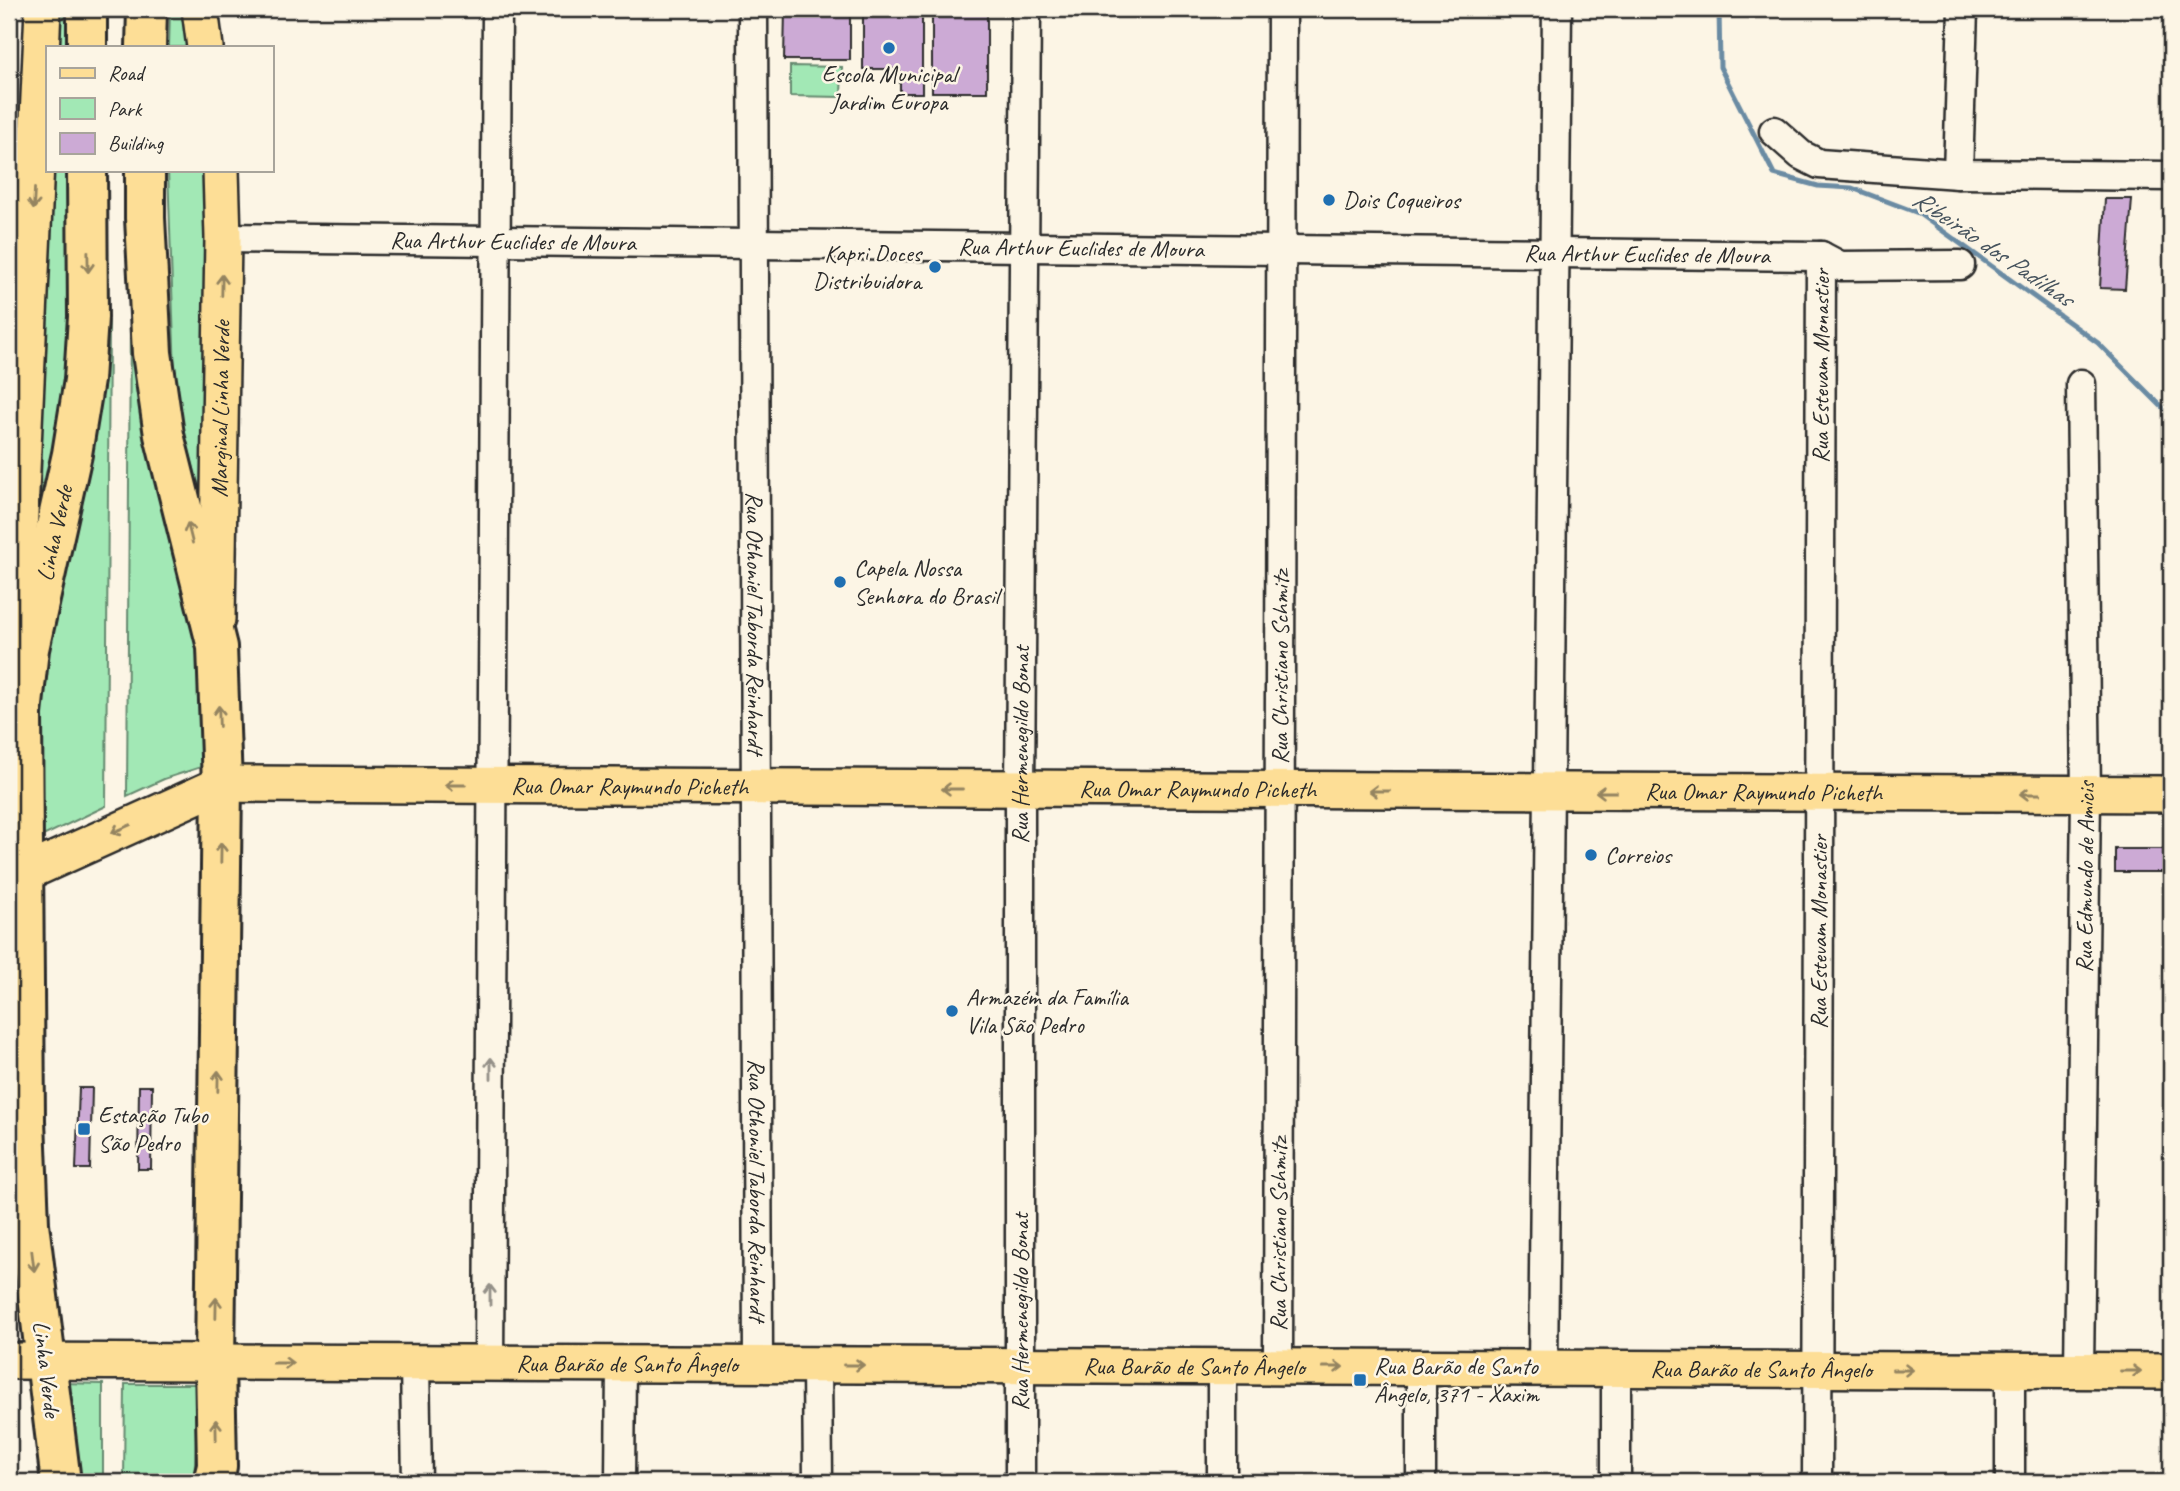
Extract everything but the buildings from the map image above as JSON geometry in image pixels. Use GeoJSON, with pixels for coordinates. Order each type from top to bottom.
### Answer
{"type":"FeatureCollection","features":[{"type":"Feature","properties":{"kind":"highway"},"geometry":{"type":"LineString","coordinates":[[87,9],[87,46]]}},
{"type":"Feature","properties":{"kind":"highway"},"geometry":{"type":"LineString","coordinates":[[146,46],[147,9]]}},
{"type":"Feature","properties":{"kind":"highway","name":"Linha Verde"},"geometry":{"type":"LineString","coordinates":[[61,1482],[50,1402],[27,1362],[29,1224],[17,1120],[23,874],[19,648],[64,492],[84,380],[88,317],[87,172]]}},
{"type":"Feature","properties":{"kind":"highway"},"geometry":{"type":"LineString","coordinates":[[145,172],[152,353],[164,435],[217,647],[222,784],[216,1477]]}},
{"type":"Feature","properties":{"kind":"main road"},"geometry":{"type":"LineString","coordinates":[[19,648],[16,601],[19,311],[43,9]]}},
{"type":"Feature","properties":{"kind":"main road"},"geometry":{"type":"LineString","coordinates":[[200,9],[205,46]]}},
{"type":"Feature","properties":{"kind":"main road","name":"Marginal Linha Verde"},"geometry":{"type":"LineString","coordinates":[[217,647],[223,239],[221,172]]}},
{"type":"Feature","properties":{"kind":"main road"},"geometry":{"type":"LineString","coordinates":[[23,874],[222,784]]}},
{"type":"Feature","properties":{"kind":"main road","name":"Rua Omar Raymundo Picheth"},"geometry":{"type":"LineString","coordinates":[[222,784],[2171,794]]}},
{"type":"Feature","properties":{"kind":"main road","name":"Rua Barão de Santo Ângelo"},"geometry":{"type":"LineString","coordinates":[[27,1362],[2171,1371]]}},
{"type":"Feature","properties":{"kind":"main road"},"geometry":{"type":"LineString","coordinates":[[45,1482],[50,1402]]}},
{"type":"Feature","properties":{"kind":"street"},"geometry":{"type":"LineString","coordinates":[[489,1364],[497,9]]}},
{"type":"Feature","properties":{"kind":"street","name":"Rua Othoniel Taborda Reinhardt"},"geometry":{"type":"LineString","coordinates":[[753,9],[758,1365]]}},
{"type":"Feature","properties":{"kind":"street","name":"Rua Hermenegildo Bonat"},"geometry":{"type":"LineString","coordinates":[[1020,1482],[1020,789],[1026,9]]}},
{"type":"Feature","properties":{"kind":"street","name":"Rua Christiano Schmitz"},"geometry":{"type":"LineString","coordinates":[[1278,1367],[1282,9]]}},
{"type":"Feature","properties":{"kind":"street"},"geometry":{"type":"LineString","coordinates":[[1543,1368],[1557,9]]}},
{"type":"Feature","properties":{"kind":"street"},"geometry":{"type":"LineString","coordinates":[[1958,174],[1963,9]]}},
{"type":"Feature","properties":{"kind":"street"},"geometry":{"type":"LineString","coordinates":[[1774,131],[1801,155],[1819,164],[1958,174],[2171,176]]}},
{"type":"Feature","properties":{"kind":"street","name":"Rua Arthur Euclides de Moura"},"geometry":{"type":"LineString","coordinates":[[223,239],[1822,256],[1840,266],[1948,265]]}},
{"type":"Feature","properties":{"kind":"street","name":"Rua Estevam Monastier"},"geometry":{"type":"LineString","coordinates":[[1816,1482],[1822,256]]}},
{"type":"Feature","properties":{"kind":"street","name":"Rua Edmundo de Amicis"},"geometry":{"type":"LineString","coordinates":[[2079,1371],[2086,794],[2081,384]]}},
{"type":"Feature","properties":{"kind":"street"},"geometry":{"type":"LineString","coordinates":[[415,1363],[417,1482]]}},
{"type":"Feature","properties":{"kind":"street"},"geometry":{"type":"LineString","coordinates":[[620,1482],[621,1364]]}},
{"type":"Feature","properties":{"kind":"street"},"geometry":{"type":"LineString","coordinates":[[817,1365],[818,1482]]}},
{"type":"Feature","properties":{"kind":"street"},"geometry":{"type":"LineString","coordinates":[[1222,1482],[1223,1367]]}},
{"type":"Feature","properties":{"kind":"street"},"geometry":{"type":"LineString","coordinates":[[1421,1367],[1421,1482]]}},
{"type":"Feature","properties":{"kind":"street"},"geometry":{"type":"LineString","coordinates":[[1616,1368],[1616,1482]]}},
{"type":"Feature","properties":{"kind":"street"},"geometry":{"type":"LineString","coordinates":[[2010,1370],[2010,1482]]}},
{"type":"Feature","properties":{"kind":"green space"},"geometry":{"type":"Polygon","coordinates":[[[54,9],[76,9],[76,46],[52,46],[54,9]]]}},
{"type":"Feature","properties":{"kind":"green space"},"geometry":{"type":"Polygon","coordinates":[[[170,9],[188,9],[189,46],[169,46],[170,9]]]}},
{"type":"Feature","properties":{"kind":"green space"},"geometry":{"type":"Polygon","coordinates":[[[790,66],[842,67],[841,97],[790,96],[790,66]]]}},
{"type":"Feature","properties":{"kind":"green space"},"geometry":{"type":"Polygon","coordinates":[[[45,157],[46,172],[75,172],[74,315],[59,441],[38,527],[33,514],[41,499],[45,157]]]}},
{"type":"Feature","properties":{"kind":"green space"},"geometry":{"type":"Polygon","coordinates":[[[168,172],[207,172],[205,509],[176,403],[168,172]]]}},
{"type":"Feature","properties":{"kind":"green space"},"geometry":{"type":"Polygon","coordinates":[[[102,321],[109,321],[106,806],[41,837],[40,678],[102,321]]]}},
{"type":"Feature","properties":{"kind":"green space"},"geometry":{"type":"Polygon","coordinates":[[[130,321],[137,321],[198,643],[203,716],[201,767],[164,779],[127,796],[130,321]]]}},
{"type":"Feature","properties":{"kind":"green space"},"geometry":{"type":"Polygon","coordinates":[[[61,1383],[103,1384],[103,1482],[74,1482],[61,1383]]]}},
{"type":"Feature","properties":{"kind":"green space"},"geometry":{"type":"Polygon","coordinates":[[[125,1384],[199,1384],[194,1482],[124,1482],[125,1384]]]}},
{"type":"Feature","properties":{"kind":"waterway","name":"Ribeirão dos Padilhas"},"geometry":{"type":"LineString","coordinates":[[1719,9],[1720,67],[1774,174],[1818,186],[1852,188],[1918,213],[2098,343],[2171,413]]}},
{"type":"Feature","properties":{"kind":"place","name":"Escola Municipal Jardim Europa"},"geometry":{"type":"Point","coordinates":[889,48]}},
{"type":"Feature","properties":{"kind":"place","name":"Dois Coqueiros"},"geometry":{"type":"Point","coordinates":[1329,200]}},
{"type":"Feature","properties":{"kind":"place","name":"Kapri Doces Distribuidora"},"geometry":{"type":"Point","coordinates":[935,267]}},
{"type":"Feature","properties":{"kind":"place","name":"Capela Nossa Senhora do Brasil"},"geometry":{"type":"Point","coordinates":[840,582]}},
{"type":"Feature","properties":{"kind":"place","name":"Correios"},"geometry":{"type":"Point","coordinates":[1591,855]}},
{"type":"Feature","properties":{"kind":"place","name":"Armazém da Família Vila São Pedro"},"geometry":{"type":"Point","coordinates":[952,1011]}},
{"type":"Feature","properties":{"kind":"place","name":"Estação Tubo São Pedro"},"geometry":{"type":"Point","coordinates":[84,1129]}},
{"type":"Feature","properties":{"kind":"place","name":"Rua Barão de Santo Ângelo, 371 - Xaxim"},"geometry":{"type":"Point","coordinates":[1360,1380]}}]}
